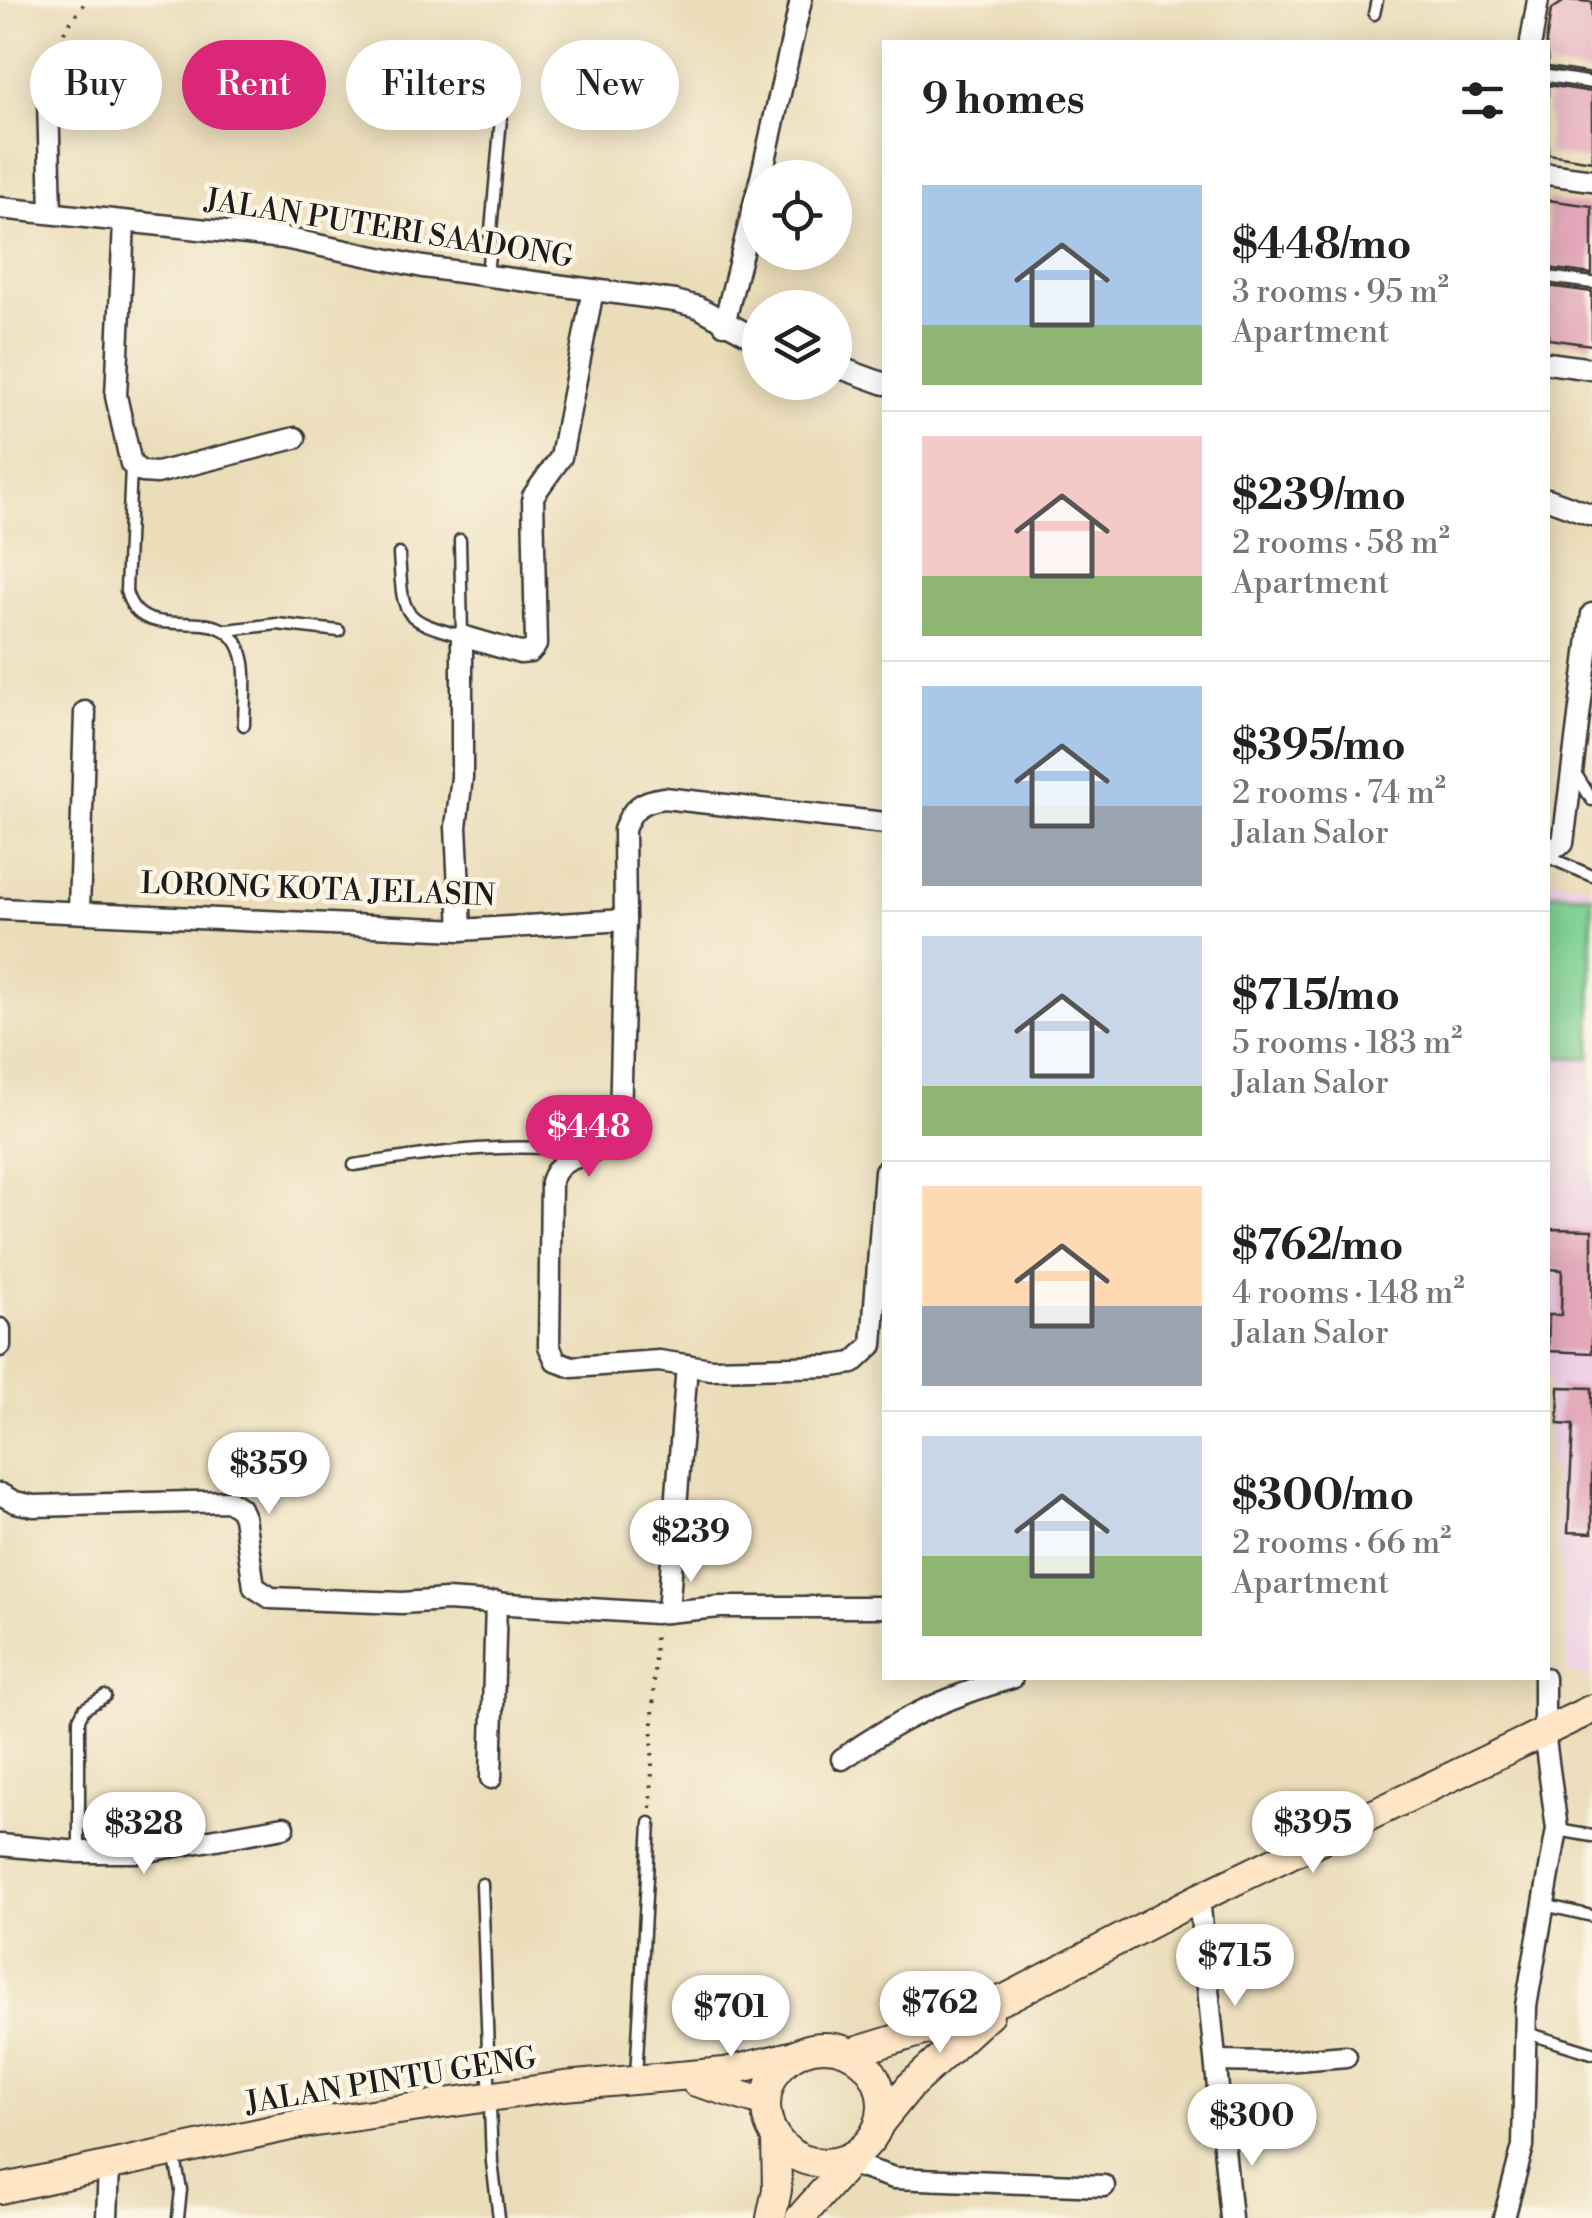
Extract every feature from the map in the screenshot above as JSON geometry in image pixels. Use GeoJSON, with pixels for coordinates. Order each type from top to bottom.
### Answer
{"type":"FeatureCollection","features":[{"type":"Feature","properties":{"kind":"main road"},"geometry":{"type":"LineString","coordinates":[[850,2053],[936,2027],[1009,1997],[1199,1898],[1592,1709]]}},
{"type":"Feature","properties":{"kind":"main road"},"geometry":{"type":"LineString","coordinates":[[800,2218],[871,2139],[910,2086],[1009,1997]]}},
{"type":"Feature","properties":{"kind":"main road"},"geometry":{"type":"LineString","coordinates":[[853,2158],[824,2163],[806,2160],[789,2152],[776,2138],[768,2121],[766,2102],[779,2067],[812,2048],[832,2047],[850,2053],[875,2075],[883,2106],[880,2123]]}},
{"type":"Feature","properties":{"kind":"main road","name":"JALAN PINTU GENG"},"geometry":{"type":"LineString","coordinates":[[0,2189],[295,2125],[564,2086],[725,2072],[794,2055]]}},
{"type":"Feature","properties":{"kind":"main road"},"geometry":{"type":"LineString","coordinates":[[680,2078],[766,2102]]}},
{"type":"Feature","properties":{"kind":"main road"},"geometry":{"type":"LineString","coordinates":[[771,2218],[777,2190],[776,2138]]}},
{"type":"Feature","properties":{"kind":"street"},"geometry":{"type":"LineString","coordinates":[[764,160],[801,0]]}},
{"type":"Feature","properties":{"kind":"street"},"geometry":{"type":"LineString","coordinates":[[1531,40],[1538,0]]}},
{"type":"Feature","properties":{"kind":"street"},"geometry":{"type":"LineString","coordinates":[[49,130],[51,213]]}},
{"type":"Feature","properties":{"kind":"street"},"geometry":{"type":"LineString","coordinates":[[1550,174],[1592,180]]}},
{"type":"Feature","properties":{"kind":"street","name":"JALAN PUTERI SAADONG"},"geometry":{"type":"LineString","coordinates":[[0,208],[284,238],[423,267],[675,301],[698,307],[742,333]]}},
{"type":"Feature","properties":{"kind":"street"},"geometry":{"type":"LineString","coordinates":[[124,222],[116,396],[131,464],[142,472],[157,474],[295,438]]}},
{"type":"Feature","properties":{"kind":"street"},"geometry":{"type":"LineString","coordinates":[[724,324],[742,252]]}},
{"type":"Feature","properties":{"kind":"street"},"geometry":{"type":"LineString","coordinates":[[461,930],[456,826],[462,777],[462,636],[520,653],[530,652],[536,645],[533,496],[560,458],[593,290]]}},
{"type":"Feature","properties":{"kind":"street"},"geometry":{"type":"LineString","coordinates":[[1550,364],[1592,370]]}},
{"type":"Feature","properties":{"kind":"street"},"geometry":{"type":"LineString","coordinates":[[852,372],[882,383]]}},
{"type":"Feature","properties":{"kind":"street"},"geometry":{"type":"LineString","coordinates":[[1550,500],[1592,516]]}},
{"type":"Feature","properties":{"kind":"street"},"geometry":{"type":"LineString","coordinates":[[1550,853],[1563,843],[1592,614]]}},
{"type":"Feature","properties":{"kind":"street"},"geometry":{"type":"LineString","coordinates":[[79,912],[85,712]]}},
{"type":"Feature","properties":{"kind":"street"},"geometry":{"type":"LineString","coordinates":[[882,823],[664,798],[637,806],[628,816],[624,830],[626,920],[620,1122],[610,1144],[564,1162],[554,1170],[550,1354],[563,1366],[572,1367],[658,1361],[711,1369],[853,1363],[872,1345],[882,1211]]}},
{"type":"Feature","properties":{"kind":"street","name":"LORONG KOTA JELASIN"},"geometry":{"type":"LineString","coordinates":[[0,909],[461,930],[626,920]]}},
{"type":"Feature","properties":{"kind":"street"},"geometry":{"type":"LineString","coordinates":[[0,1329],[0,1346]]}},
{"type":"Feature","properties":{"kind":"street"},"geometry":{"type":"LineString","coordinates":[[661,1613],[687,1365]]}},
{"type":"Feature","properties":{"kind":"street"},"geometry":{"type":"LineString","coordinates":[[0,1494],[34,1506],[229,1501],[240,1508],[244,1517],[254,1587],[271,1598],[402,1603],[446,1600],[661,1613],[720,1607],[882,1607]]}},
{"type":"Feature","properties":{"kind":"street"},"geometry":{"type":"LineString","coordinates":[[491,1778],[496,1602]]}},
{"type":"Feature","properties":{"kind":"street"},"geometry":{"type":"LineString","coordinates":[[1504,2218],[1523,2146],[1526,2006],[1557,1830],[1544,1732],[1544,1680]]}},
{"type":"Feature","properties":{"kind":"street"},"geometry":{"type":"LineString","coordinates":[[842,1759],[888,1726],[983,1682]]}},
{"type":"Feature","properties":{"kind":"street"},"geometry":{"type":"LineString","coordinates":[[0,1845],[78,1852],[142,1852],[284,1827]]}},
{"type":"Feature","properties":{"kind":"street"},"geometry":{"type":"LineString","coordinates":[[1199,1898],[1231,2218]]}},
{"type":"Feature","properties":{"kind":"street"},"geometry":{"type":"LineString","coordinates":[[1216,2061],[1273,2062],[1346,2056]]}},
{"type":"Feature","properties":{"kind":"street"},"geometry":{"type":"LineString","coordinates":[[853,2158],[894,2178],[1104,2186]]}},
{"type":"Feature","properties":{"kind":"street"},"geometry":{"type":"LineString","coordinates":[[107,2218],[109,2166]]}},
{"type":"Feature","properties":{"kind":"lane"},"geometry":{"type":"LineString","coordinates":[[1374,14],[1376,0]]}},
{"type":"Feature","properties":{"kind":"lane"},"geometry":{"type":"LineString","coordinates":[[1550,76],[1592,83]]}},
{"type":"Feature","properties":{"kind":"lane"},"geometry":{"type":"LineString","coordinates":[[487,276],[500,130]]}},
{"type":"Feature","properties":{"kind":"lane"},"geometry":{"type":"LineString","coordinates":[[1550,277],[1592,283]]}},
{"type":"Feature","properties":{"kind":"lane"},"geometry":{"type":"LineString","coordinates":[[131,464],[126,590],[129,604],[150,620],[213,624],[226,630],[244,661],[244,725]]}},
{"type":"Feature","properties":{"kind":"lane"},"geometry":{"type":"LineString","coordinates":[[399,554],[403,607],[426,626],[462,636],[460,540]]}},
{"type":"Feature","properties":{"kind":"lane"},"geometry":{"type":"LineString","coordinates":[[226,630],[277,624],[338,631]]}},
{"type":"Feature","properties":{"kind":"lane"},"geometry":{"type":"LineString","coordinates":[[1574,771],[1592,800]]}},
{"type":"Feature","properties":{"kind":"lane"},"geometry":{"type":"LineString","coordinates":[[1550,855],[1592,876]]}},
{"type":"Feature","properties":{"kind":"lane"},"geometry":{"type":"LineString","coordinates":[[354,1165],[449,1151],[548,1147],[589,1153]]}},
{"type":"Feature","properties":{"kind":"lane"},"geometry":{"type":"LineString","coordinates":[[78,1852],[79,1719],[84,1708],[106,1696]]}},
{"type":"Feature","properties":{"kind":"lane"},"geometry":{"type":"LineString","coordinates":[[636,2082],[650,1824]]}},
{"type":"Feature","properties":{"kind":"lane"},"geometry":{"type":"LineString","coordinates":[[1557,1830],[1592,1836]]}},
{"type":"Feature","properties":{"kind":"lane"},"geometry":{"type":"LineString","coordinates":[[482,1884],[492,2162],[498,2218]]}},
{"type":"Feature","properties":{"kind":"lane"},"geometry":{"type":"LineString","coordinates":[[1543,1905],[1592,1916]]}},
{"type":"Feature","properties":{"kind":"lane"},"geometry":{"type":"LineString","coordinates":[[1527,2033],[1592,2053]]}},
{"type":"Feature","properties":{"kind":"lane"},"geometry":{"type":"LineString","coordinates":[[174,2152],[180,2190],[178,2218]]}},
{"type":"Feature","properties":{"kind":"path"},"geometry":{"type":"LineString","coordinates":[[61,40],[88,0]]}},
{"type":"Feature","properties":{"kind":"path"},"geometry":{"type":"LineString","coordinates":[[650,1824],[661,1613]]}},
{"type":"Feature","properties":{"kind":"shaded area"},"geometry":{"type":"Polygon","coordinates":[[[1550,878],[1592,887],[1591,1679],[1569,1673],[1553,1467],[1550,1468],[1550,878]]]}},
{"type":"Feature","properties":{"kind":"green space"},"geometry":{"type":"Polygon","coordinates":[[[1550,893],[1592,895],[1591,1058],[1550,1057],[1550,893]]]}},
{"type":"Feature","properties":{"kind":"building"},"geometry":{"type":"Polygon","coordinates":[[[1566,0],[1592,2],[1592,74],[1550,67],[1550,40],[1546,40],[1551,10],[1566,0]]]}},
{"type":"Feature","properties":{"kind":"building"},"geometry":{"type":"Polygon","coordinates":[[[1550,85],[1592,92],[1592,161],[1550,154],[1550,85]]]}},
{"type":"Feature","properties":{"kind":"building"},"geometry":{"type":"Polygon","coordinates":[[[1550,200],[1592,206],[1592,274],[1550,268],[1550,200]]]}},
{"type":"Feature","properties":{"kind":"building"},"geometry":{"type":"Polygon","coordinates":[[[1550,286],[1592,292],[1592,345],[1550,339],[1550,286]]]}},
{"type":"Feature","properties":{"kind":"building"},"geometry":{"type":"Polygon","coordinates":[[[1550,1229],[1592,1230],[1592,1353],[1550,1351],[1550,1315],[1561,1315],[1562,1270],[1550,1269],[1550,1229]]]}},
{"type":"Feature","properties":{"kind":"building"},"geometry":{"type":"Polygon","coordinates":[[[1559,1387],[1592,1388],[1592,1533],[1568,1532],[1573,1425],[1558,1424],[1559,1387]]]}}]}
